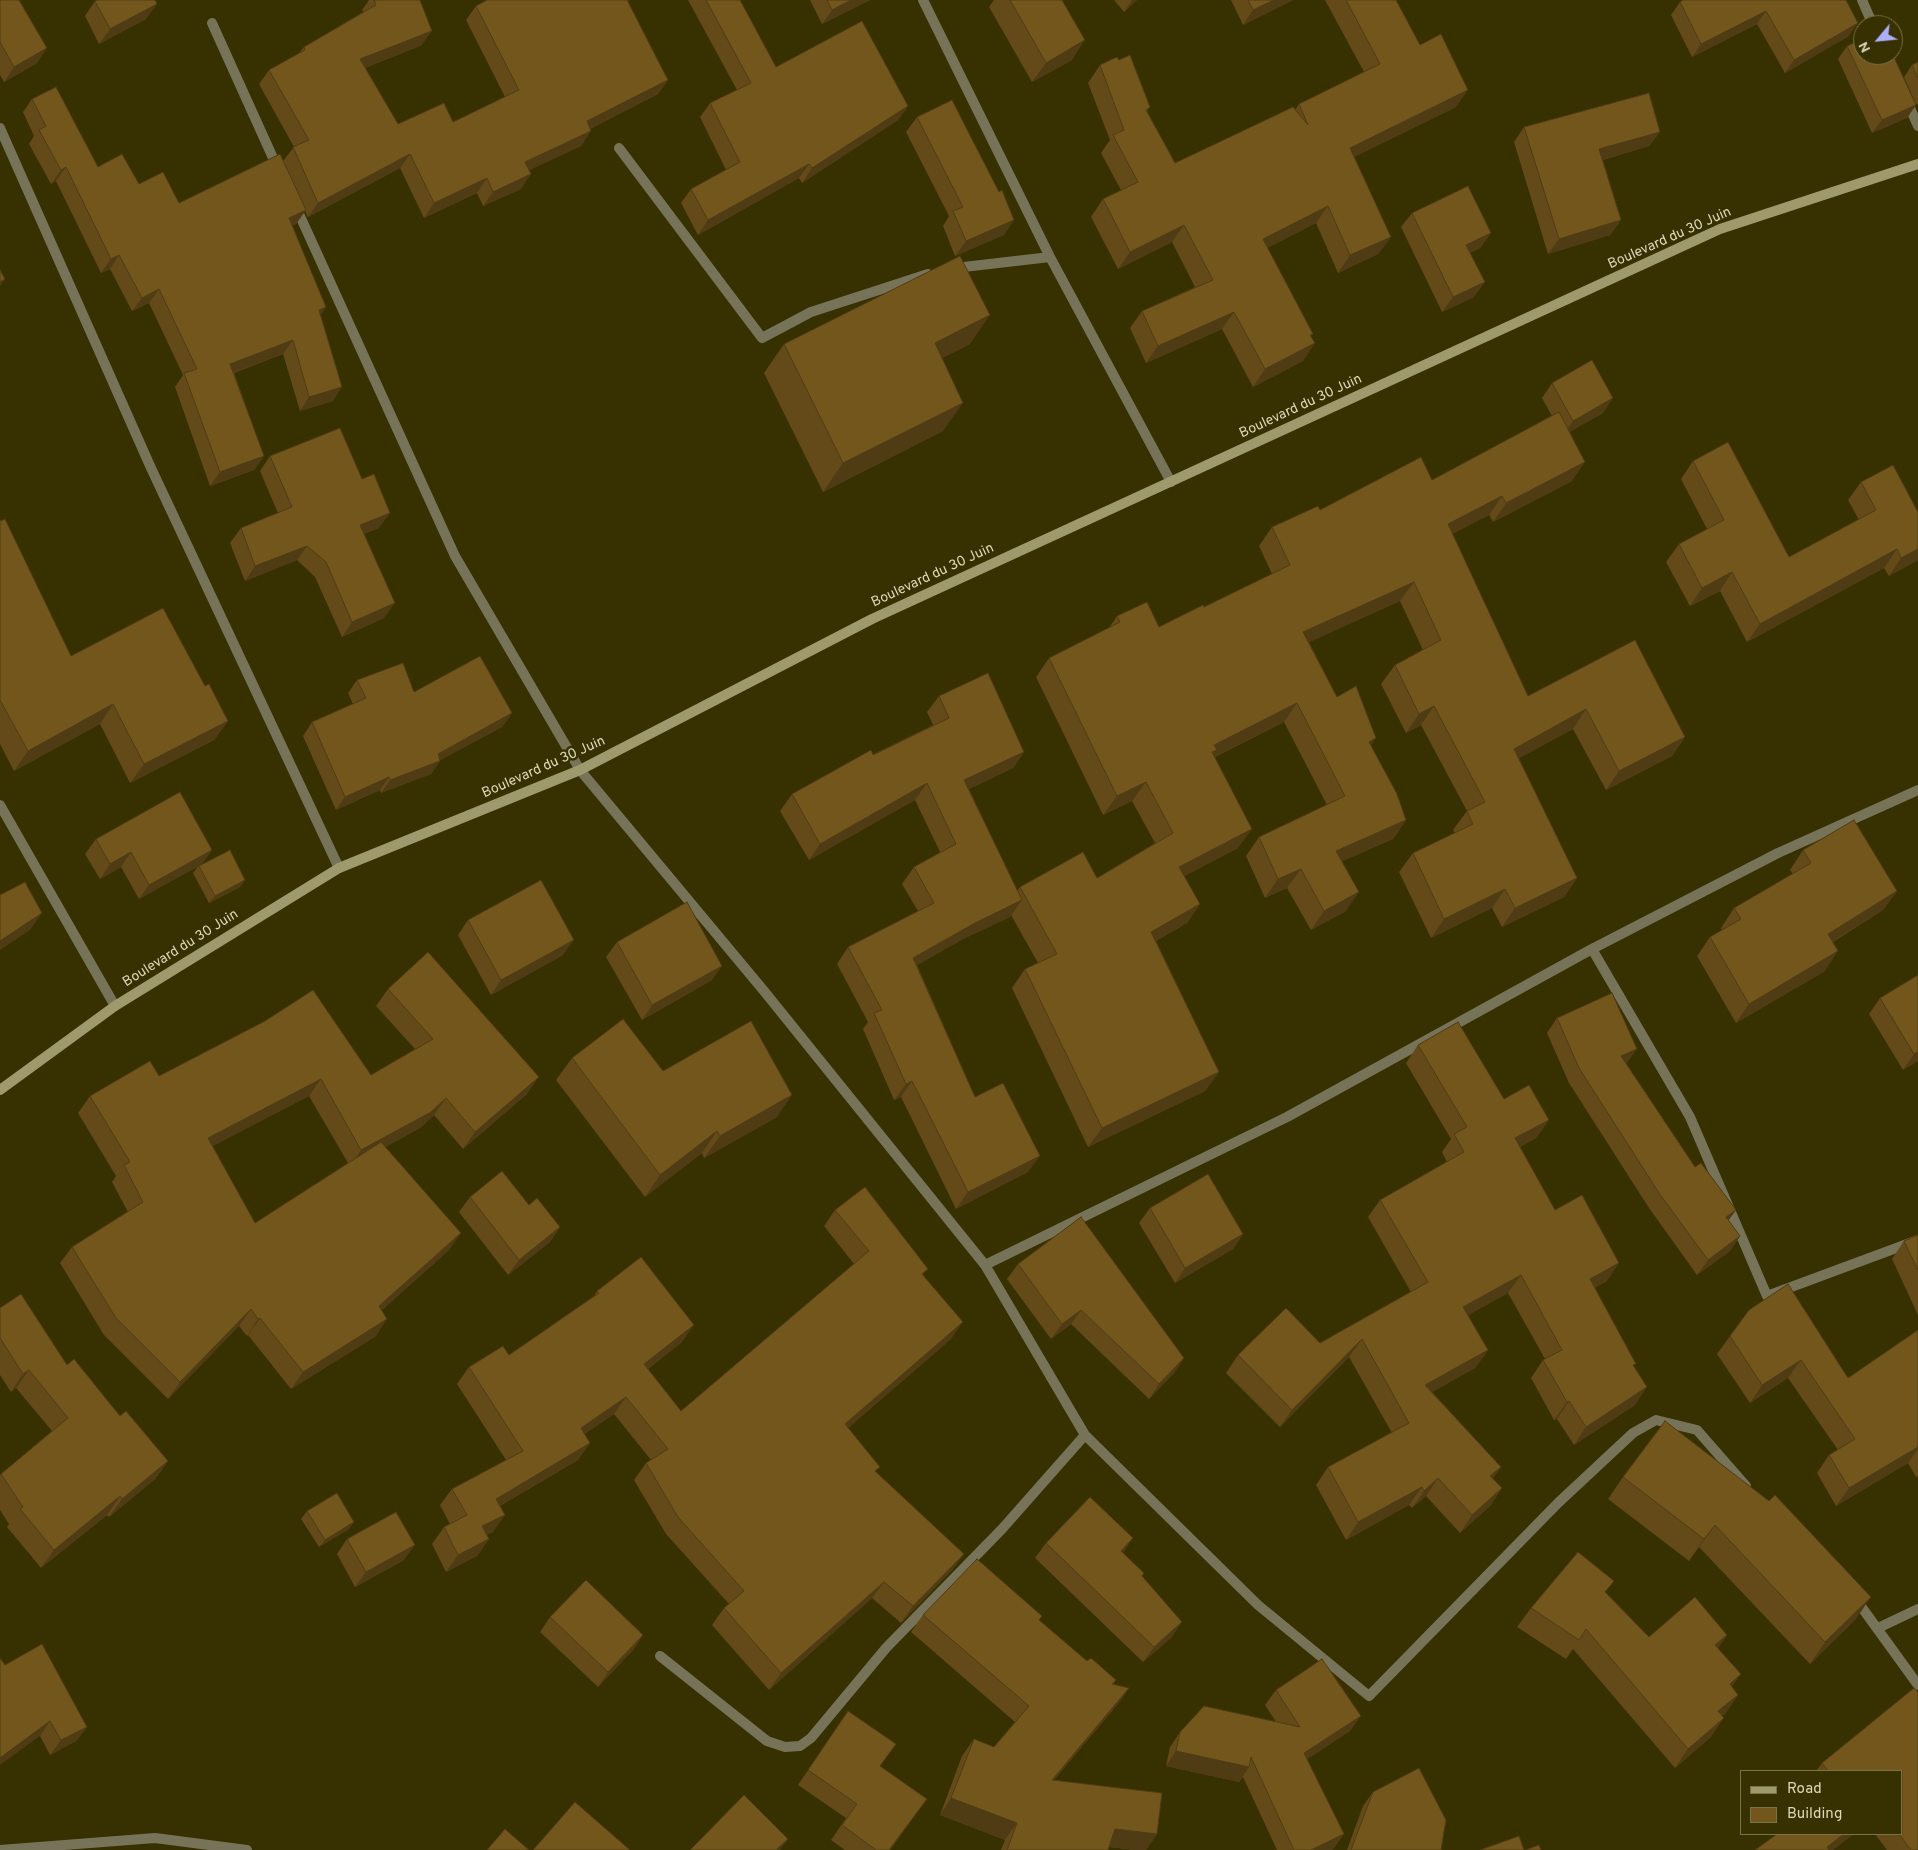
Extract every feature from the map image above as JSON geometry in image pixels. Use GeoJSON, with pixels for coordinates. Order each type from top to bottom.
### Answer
{"type":"FeatureCollection","features":[{"type":"Feature","properties":{"kind":"street"},"geometry":{"type":"LineString","coordinates":[[923,0],[1050,257],[1171,482]]}},
{"type":"Feature","properties":{"kind":"street"},"geometry":{"type":"LineString","coordinates":[[1862,0],[1869,15]]}},
{"type":"Feature","properties":{"kind":"street"},"geometry":{"type":"LineString","coordinates":[[212,23],[281,176]]}},
{"type":"Feature","properties":{"kind":"street"},"geometry":{"type":"LineString","coordinates":[[1902,90],[1918,126]]}},
{"type":"Feature","properties":{"kind":"street"},"geometry":{"type":"LineString","coordinates":[[0,128],[151,468],[339,868]]}},
{"type":"Feature","properties":{"kind":"street"},"geometry":{"type":"LineString","coordinates":[[619,148],[762,338],[812,312],[940,270],[1050,257]]}},
{"type":"Feature","properties":{"kind":"street","name":"Boulevard du 30 Juin"},"geometry":{"type":"LineString","coordinates":[[0,1090],[115,1006],[339,868],[580,770],[872,619],[1720,229],[1918,164]]}},
{"type":"Feature","properties":{"kind":"street"},"geometry":{"type":"LineString","coordinates":[[289,194],[455,556],[580,770],[764,991],[985,1265],[1085,1435],[1258,1604],[1369,1696],[1558,1503],[1633,1433],[1656,1420],[1697,1430],[1756,1497]]}},
{"type":"Feature","properties":{"kind":"street"},"geometry":{"type":"LineString","coordinates":[[985,1265],[1287,1117],[1592,949],[1778,853],[1918,790]]}},
{"type":"Feature","properties":{"kind":"street"},"geometry":{"type":"LineString","coordinates":[[0,805],[115,1006]]}},
{"type":"Feature","properties":{"kind":"street"},"geometry":{"type":"LineString","coordinates":[[1592,949],[1690,1117],[1767,1296],[1918,1240]]}},
{"type":"Feature","properties":{"kind":"street"},"geometry":{"type":"LineString","coordinates":[[660,1656],[767,1741],[785,1748],[800,1746],[811,1738],[886,1648],[1002,1529],[1085,1435]]}},
{"type":"Feature","properties":{"kind":"street"},"geometry":{"type":"LineString","coordinates":[[1850,1591],[1918,1684]]}},
{"type":"Feature","properties":{"kind":"street"},"geometry":{"type":"LineString","coordinates":[[1878,1628],[1918,1609]]}},
{"type":"Feature","properties":{"kind":"street"},"geometry":{"type":"LineString","coordinates":[[0,1850],[155,1838],[247,1850]]}},
{"type":"Feature","properties":{"kind":"building"},"geometry":{"type":"Polygon","coordinates":[[[0,0],[19,0],[47,48],[14,67],[0,42],[0,0]]]}},
{"type":"Feature","properties":{"kind":"building"},"geometry":{"type":"Polygon","coordinates":[[[155,0],[157,4],[110,29],[95,1],[155,0]]]}},
{"type":"Feature","properties":{"kind":"building"},"geometry":{"type":"Polygon","coordinates":[[[374,0],[420,0],[432,31],[360,59],[398,124],[444,103],[453,122],[519,90],[476,6],[487,0],[627,0],[668,80],[587,121],[591,131],[525,162],[531,174],[493,192],[487,178],[434,203],[410,154],[318,203],[293,147],[309,140],[269,70],[305,50],[304,47],[376,5],[374,0]]]}},
{"type":"Feature","properties":{"kind":"building"},"geometry":{"type":"Polygon","coordinates":[[[706,0],[740,0],[776,67],[862,21],[908,106],[812,168],[809,164],[708,220],[691,189],[740,162],[710,103],[751,83],[706,0]]]}},
{"type":"Feature","properties":{"kind":"building"},"geometry":{"type":"Polygon","coordinates":[[[827,0],[851,0],[832,10],[827,0]]]}},
{"type":"Feature","properties":{"kind":"building"},"geometry":{"type":"Polygon","coordinates":[[[1010,0],[1062,0],[1085,40],[1046,63],[1010,0]]]}},
{"type":"Feature","properties":{"kind":"building"},"geometry":{"type":"Polygon","coordinates":[[[1248,0],[1274,0],[1253,10],[1248,0]]]}},
{"type":"Feature","properties":{"kind":"building"},"geometry":{"type":"Polygon","coordinates":[[[1346,0],[1396,0],[1420,45],[1441,34],[1468,90],[1350,148],[1391,237],[1350,255],[1328,206],[1263,239],[1313,334],[1310,335],[1315,343],[1265,369],[1234,312],[1158,346],[1142,311],[1213,280],[1184,225],[1130,252],[1103,199],[1138,182],[1113,135],[1124,130],[1100,65],[1117,57],[1119,60],[1130,55],[1150,107],[1146,110],[1175,163],[1293,107],[1308,125],[1299,104],[1380,64],[1346,0]]]}},
{"type":"Feature","properties":{"kind":"building"},"geometry":{"type":"Polygon","coordinates":[[[1683,0],[1846,0],[1854,15],[1853,26],[1794,60],[1766,11],[1701,44],[1680,2],[1683,0]]]}},
{"type":"Feature","properties":{"kind":"building"},"geometry":{"type":"Polygon","coordinates":[[[1853,43],[1853,59],[1847,46],[1853,43]]]}},
{"type":"Feature","properties":{"kind":"building"},"geometry":{"type":"Polygon","coordinates":[[[1918,62],[1918,78],[1912,65],[1918,62]]]}},
{"type":"Feature","properties":{"kind":"building"},"geometry":{"type":"Polygon","coordinates":[[[1856,65],[1898,65],[1916,105],[1882,120],[1856,65]]]}},
{"type":"Feature","properties":{"kind":"building"},"geometry":{"type":"Polygon","coordinates":[[[56,87],[98,167],[122,154],[139,184],[163,172],[179,203],[280,154],[306,210],[289,218],[326,307],[319,310],[342,387],[309,397],[293,340],[230,364],[264,456],[220,472],[184,373],[197,369],[159,289],[142,298],[119,255],[111,259],[66,167],[61,170],[39,130],[46,126],[32,99],[56,87]]]}},
{"type":"Feature","properties":{"kind":"building"},"geometry":{"type":"Polygon","coordinates":[[[1649,93],[1660,132],[1599,149],[1621,220],[1559,239],[1524,127],[1649,93]]]}},
{"type":"Feature","properties":{"kind":"building"},"geometry":{"type":"Polygon","coordinates":[[[952,100],[999,192],[1002,190],[1014,220],[966,241],[953,211],[963,207],[917,117],[952,100]]]}},
{"type":"Feature","properties":{"kind":"building"},"geometry":{"type":"Polygon","coordinates":[[[1468,186],[1491,233],[1466,245],[1485,282],[1453,297],[1412,213],[1468,186]]]}},
{"type":"Feature","properties":{"kind":"building"},"geometry":{"type":"Polygon","coordinates":[[[960,256],[990,315],[935,343],[963,403],[843,463],[784,344],[960,256]]]}},
{"type":"Feature","properties":{"kind":"building"},"geometry":{"type":"Polygon","coordinates":[[[0,270],[5,279],[0,282],[0,270]]]}},
{"type":"Feature","properties":{"kind":"building"},"geometry":{"type":"Polygon","coordinates":[[[1592,360],[1613,398],[1573,421],[1552,383],[1592,360]]]}},
{"type":"Feature","properties":{"kind":"building"},"geometry":{"type":"Polygon","coordinates":[[[1559,412],[1585,462],[1506,503],[1502,496],[1448,524],[1528,696],[1635,640],[1685,737],[1619,771],[1586,709],[1514,749],[1577,878],[1515,908],[1505,889],[1444,919],[1413,853],[1473,824],[1467,811],[1485,802],[1434,706],[1419,714],[1395,665],[1441,640],[1414,582],[1303,632],[1337,697],[1356,686],[1376,738],[1369,742],[1397,794],[1406,820],[1336,851],[1359,892],[1324,911],[1301,869],[1278,879],[1259,837],[1345,796],[1297,703],[1214,745],[1217,750],[1212,752],[1252,829],[1179,867],[1200,904],[1151,932],[1219,1072],[1102,1128],[1025,969],[1057,954],[1020,887],[1083,852],[1097,878],[1173,833],[1146,782],[1117,796],[1049,658],[1120,622],[1117,616],[1147,602],[1159,627],[1203,605],[1204,607],[1290,565],[1272,527],[1318,506],[1320,510],[1421,457],[1432,480],[1559,412]]]}},
{"type":"Feature","properties":{"kind":"building"},"geometry":{"type":"Polygon","coordinates":[[[340,428],[362,479],[374,474],[390,513],[360,525],[395,603],[352,622],[326,562],[307,546],[255,566],[241,528],[292,507],[270,456],[340,428]]]}},
{"type":"Feature","properties":{"kind":"building"},"geometry":{"type":"Polygon","coordinates":[[[1728,442],[1789,557],[1876,510],[1861,482],[1893,465],[1918,512],[1918,549],[1901,558],[1897,549],[1760,624],[1732,572],[1702,588],[1679,544],[1724,520],[1693,461],[1728,442]]]}},
{"type":"Feature","properties":{"kind":"building"},"geometry":{"type":"Polygon","coordinates":[[[5,519],[71,656],[163,608],[205,686],[209,684],[228,721],[144,764],[113,704],[28,751],[0,700],[0,521],[5,519]]]}},
{"type":"Feature","properties":{"kind":"building"},"geometry":{"type":"Polygon","coordinates":[[[480,656],[512,713],[438,754],[440,761],[390,780],[389,777],[345,797],[312,722],[366,698],[357,680],[403,663],[414,692],[480,656]]]}},
{"type":"Feature","properties":{"kind":"building"},"geometry":{"type":"Polygon","coordinates":[[[988,673],[1024,752],[964,780],[1022,900],[975,923],[913,958],[975,1097],[1003,1083],[1040,1156],[968,1192],[912,1081],[906,1084],[874,1013],[882,1010],[848,947],[934,903],[914,867],[956,844],[927,783],[820,844],[792,794],[871,750],[873,755],[949,718],[939,696],[988,673]]]}},
{"type":"Feature","properties":{"kind":"building"},"geometry":{"type":"Polygon","coordinates":[[[180,792],[212,850],[149,885],[131,852],[110,864],[96,839],[180,792]]]}},
{"type":"Feature","properties":{"kind":"building"},"geometry":{"type":"Polygon","coordinates":[[[1854,820],[1897,891],[1828,934],[1838,951],[1749,1004],[1710,937],[1741,919],[1734,908],[1811,863],[1803,850],[1854,820]]]}},
{"type":"Feature","properties":{"kind":"building"},"geometry":{"type":"Polygon","coordinates":[[[230,850],[245,880],[215,896],[199,866],[230,850]]]}},
{"type":"Feature","properties":{"kind":"building"},"geometry":{"type":"Polygon","coordinates":[[[541,880],[574,940],[501,980],[468,920],[541,880]]]}},
{"type":"Feature","properties":{"kind":"building"},"geometry":{"type":"Polygon","coordinates":[[[25,882],[42,913],[0,941],[0,895],[25,882]]]}},
{"type":"Feature","properties":{"kind":"building"},"geometry":{"type":"Polygon","coordinates":[[[687,902],[722,966],[652,1005],[617,942],[687,902]]]}},
{"type":"Feature","properties":{"kind":"building"},"geometry":{"type":"Polygon","coordinates":[[[428,952],[539,1077],[475,1132],[446,1098],[431,1112],[361,1150],[321,1079],[208,1138],[255,1223],[381,1142],[461,1233],[379,1306],[387,1319],[303,1372],[251,1309],[180,1382],[116,1318],[72,1247],[143,1202],[124,1165],[130,1162],[90,1096],[150,1061],[159,1076],[265,1021],[313,990],[371,1075],[433,1039],[388,989],[428,952]]]}},
{"type":"Feature","properties":{"kind":"building"},"geometry":{"type":"Polygon","coordinates":[[[1918,975],[1918,1052],[1914,1054],[1880,998],[1918,975]]]}},
{"type":"Feature","properties":{"kind":"building"},"geometry":{"type":"Polygon","coordinates":[[[1612,993],[1637,1049],[1621,1056],[1695,1167],[1701,1163],[1736,1210],[1726,1217],[1740,1236],[1708,1260],[1659,1193],[1579,1068],[1557,1018],[1612,993]]]}},
{"type":"Feature","properties":{"kind":"building"},"geometry":{"type":"Polygon","coordinates":[[[623,1019],[663,1071],[751,1021],[792,1095],[720,1136],[717,1131],[660,1175],[572,1058],[623,1019]]]}},
{"type":"Feature","properties":{"kind":"building"},"geometry":{"type":"Polygon","coordinates":[[[1458,1022],[1504,1099],[1529,1085],[1549,1120],[1515,1138],[1555,1210],[1582,1195],[1619,1263],[1590,1279],[1636,1364],[1633,1365],[1647,1387],[1586,1427],[1569,1401],[1567,1402],[1543,1360],[1562,1350],[1521,1275],[1463,1307],[1488,1350],[1425,1385],[1501,1467],[1490,1476],[1502,1488],[1472,1515],[1438,1478],[1424,1491],[1422,1487],[1358,1522],[1328,1467],[1409,1423],[1362,1339],[1292,1410],[1238,1355],[1286,1308],[1320,1343],[1428,1282],[1380,1200],[1464,1152],[1454,1134],[1467,1127],[1418,1045],[1458,1022]]]}},
{"type":"Feature","properties":{"kind":"building"},"geometry":{"type":"Polygon","coordinates":[[[502,1171],[529,1205],[537,1198],[560,1227],[519,1260],[470,1197],[502,1171]]]}},
{"type":"Feature","properties":{"kind":"building"},"geometry":{"type":"Polygon","coordinates":[[[1208,1174],[1243,1234],[1185,1268],[1150,1208],[1208,1174]]]}},
{"type":"Feature","properties":{"kind":"building"},"geometry":{"type":"Polygon","coordinates":[[[865,1187],[928,1269],[922,1274],[963,1322],[845,1424],[880,1467],[875,1471],[964,1554],[913,1606],[884,1582],[781,1673],[724,1608],[744,1591],[678,1517],[646,1463],[668,1449],[626,1397],[581,1428],[590,1443],[496,1499],[505,1515],[482,1526],[489,1539],[458,1555],[444,1527],[467,1515],[452,1489],[523,1451],[469,1367],[503,1346],[509,1355],[599,1293],[597,1291],[641,1257],[694,1325],[644,1364],[681,1411],[869,1251],[835,1210],[865,1187]]]}},
{"type":"Feature","properties":{"kind":"building"},"geometry":{"type":"Polygon","coordinates":[[[1081,1217],[1184,1358],[1159,1384],[1081,1310],[1062,1324],[1018,1264],[1081,1217]]]}},
{"type":"Feature","properties":{"kind":"building"},"geometry":{"type":"Polygon","coordinates":[[[1918,1235],[1918,1270],[1904,1241],[1918,1235]]]}},
{"type":"Feature","properties":{"kind":"building"},"geometry":{"type":"Polygon","coordinates":[[[1788,1284],[1848,1378],[1918,1330],[1918,1447],[1849,1488],[1829,1455],[1855,1439],[1801,1360],[1762,1385],[1730,1336],[1749,1310],[1788,1284]]]}},
{"type":"Feature","properties":{"kind":"building"},"geometry":{"type":"Polygon","coordinates":[[[21,1294],[67,1365],[74,1359],[120,1416],[126,1411],[168,1461],[122,1499],[120,1496],[54,1550],[20,1509],[23,1507],[1,1474],[68,1418],[29,1370],[23,1374],[0,1338],[0,1308],[21,1294]]]}},
{"type":"Feature","properties":{"kind":"building"},"geometry":{"type":"Polygon","coordinates":[[[1665,1421],[1769,1501],[1775,1495],[1871,1597],[1825,1642],[1715,1525],[1704,1539],[1623,1477],[1665,1421]]]}},
{"type":"Feature","properties":{"kind":"building"},"geometry":{"type":"Polygon","coordinates":[[[337,1493],[354,1522],[325,1540],[307,1511],[337,1493]]]}},
{"type":"Feature","properties":{"kind":"building"},"geometry":{"type":"Polygon","coordinates":[[[1090,1497],[1133,1538],[1121,1551],[1144,1573],[1142,1576],[1182,1622],[1154,1647],[1046,1543],[1090,1497]]]}},
{"type":"Feature","properties":{"kind":"building"},"geometry":{"type":"Polygon","coordinates":[[[396,1512],[415,1545],[366,1572],[347,1539],[396,1512]]]}},
{"type":"Feature","properties":{"kind":"building"},"geometry":{"type":"Polygon","coordinates":[[[1578,1552],[1614,1581],[1605,1592],[1649,1637],[1695,1597],[1727,1635],[1715,1645],[1741,1674],[1730,1684],[1738,1695],[1718,1711],[1724,1718],[1688,1749],[1586,1629],[1579,1640],[1531,1608],[1578,1552]]]}},
{"type":"Feature","properties":{"kind":"building"},"geometry":{"type":"Polygon","coordinates":[[[977,1559],[1042,1616],[1039,1620],[1087,1661],[1091,1658],[1116,1680],[1112,1684],[1129,1688],[1052,1780],[1162,1793],[1157,1834],[1115,1829],[1108,1850],[1007,1850],[1017,1823],[951,1798],[974,1739],[994,1747],[1029,1706],[923,1615],[977,1559]]]}},
{"type":"Feature","properties":{"kind":"building"},"geometry":{"type":"Polygon","coordinates":[[[586,1580],[643,1635],[608,1672],[550,1617],[586,1580]]]}},
{"type":"Feature","properties":{"kind":"building"},"geometry":{"type":"Polygon","coordinates":[[[42,1644],[87,1727],[61,1740],[50,1721],[0,1758],[0,1658],[5,1665],[42,1644]]]}},
{"type":"Feature","properties":{"kind":"building"},"geometry":{"type":"Polygon","coordinates":[[[1322,1659],[1361,1716],[1304,1753],[1344,1834],[1311,1850],[1294,1850],[1251,1757],[1249,1767],[1176,1751],[1180,1732],[1204,1706],[1300,1727],[1276,1690],[1322,1659]]]}},
{"type":"Feature","properties":{"kind":"building"},"geometry":{"type":"Polygon","coordinates":[[[1914,1688],[1918,1692],[1918,1850],[1911,1850],[1900,1835],[1903,1835],[1903,1770],[1827,1770],[1822,1763],[1914,1688]]]}},
{"type":"Feature","properties":{"kind":"building"},"geometry":{"type":"Polygon","coordinates":[[[848,1711],[896,1744],[880,1766],[927,1799],[889,1850],[876,1850],[842,1825],[857,1804],[808,1770],[848,1711]]]}},
{"type":"Feature","properties":{"kind":"building"},"geometry":{"type":"Polygon","coordinates":[[[1419,1768],[1446,1820],[1441,1850],[1351,1850],[1373,1792],[1419,1768]]]}},
{"type":"Feature","properties":{"kind":"building"},"geometry":{"type":"Polygon","coordinates":[[[744,1795],[788,1839],[776,1850],[690,1850],[744,1795]]]}},
{"type":"Feature","properties":{"kind":"building"},"geometry":{"type":"Polygon","coordinates":[[[575,1802],[630,1850],[533,1850],[575,1802]]]}},
{"type":"Feature","properties":{"kind":"building"},"geometry":{"type":"Polygon","coordinates":[[[505,1829],[529,1850],[487,1850],[505,1829]]]}},
{"type":"Feature","properties":{"kind":"building"},"geometry":{"type":"Polygon","coordinates":[[[1776,1835],[1843,1835],[1827,1847],[1829,1850],[1755,1850],[1776,1835]]]}},
{"type":"Feature","properties":{"kind":"building"},"geometry":{"type":"Polygon","coordinates":[[[1519,1836],[1524,1850],[1480,1850],[1519,1836]]]}},
{"type":"Feature","properties":{"kind":"building"},"geometry":{"type":"Polygon","coordinates":[[[1539,1845],[1541,1850],[1525,1850],[1539,1845]]]}}]}
